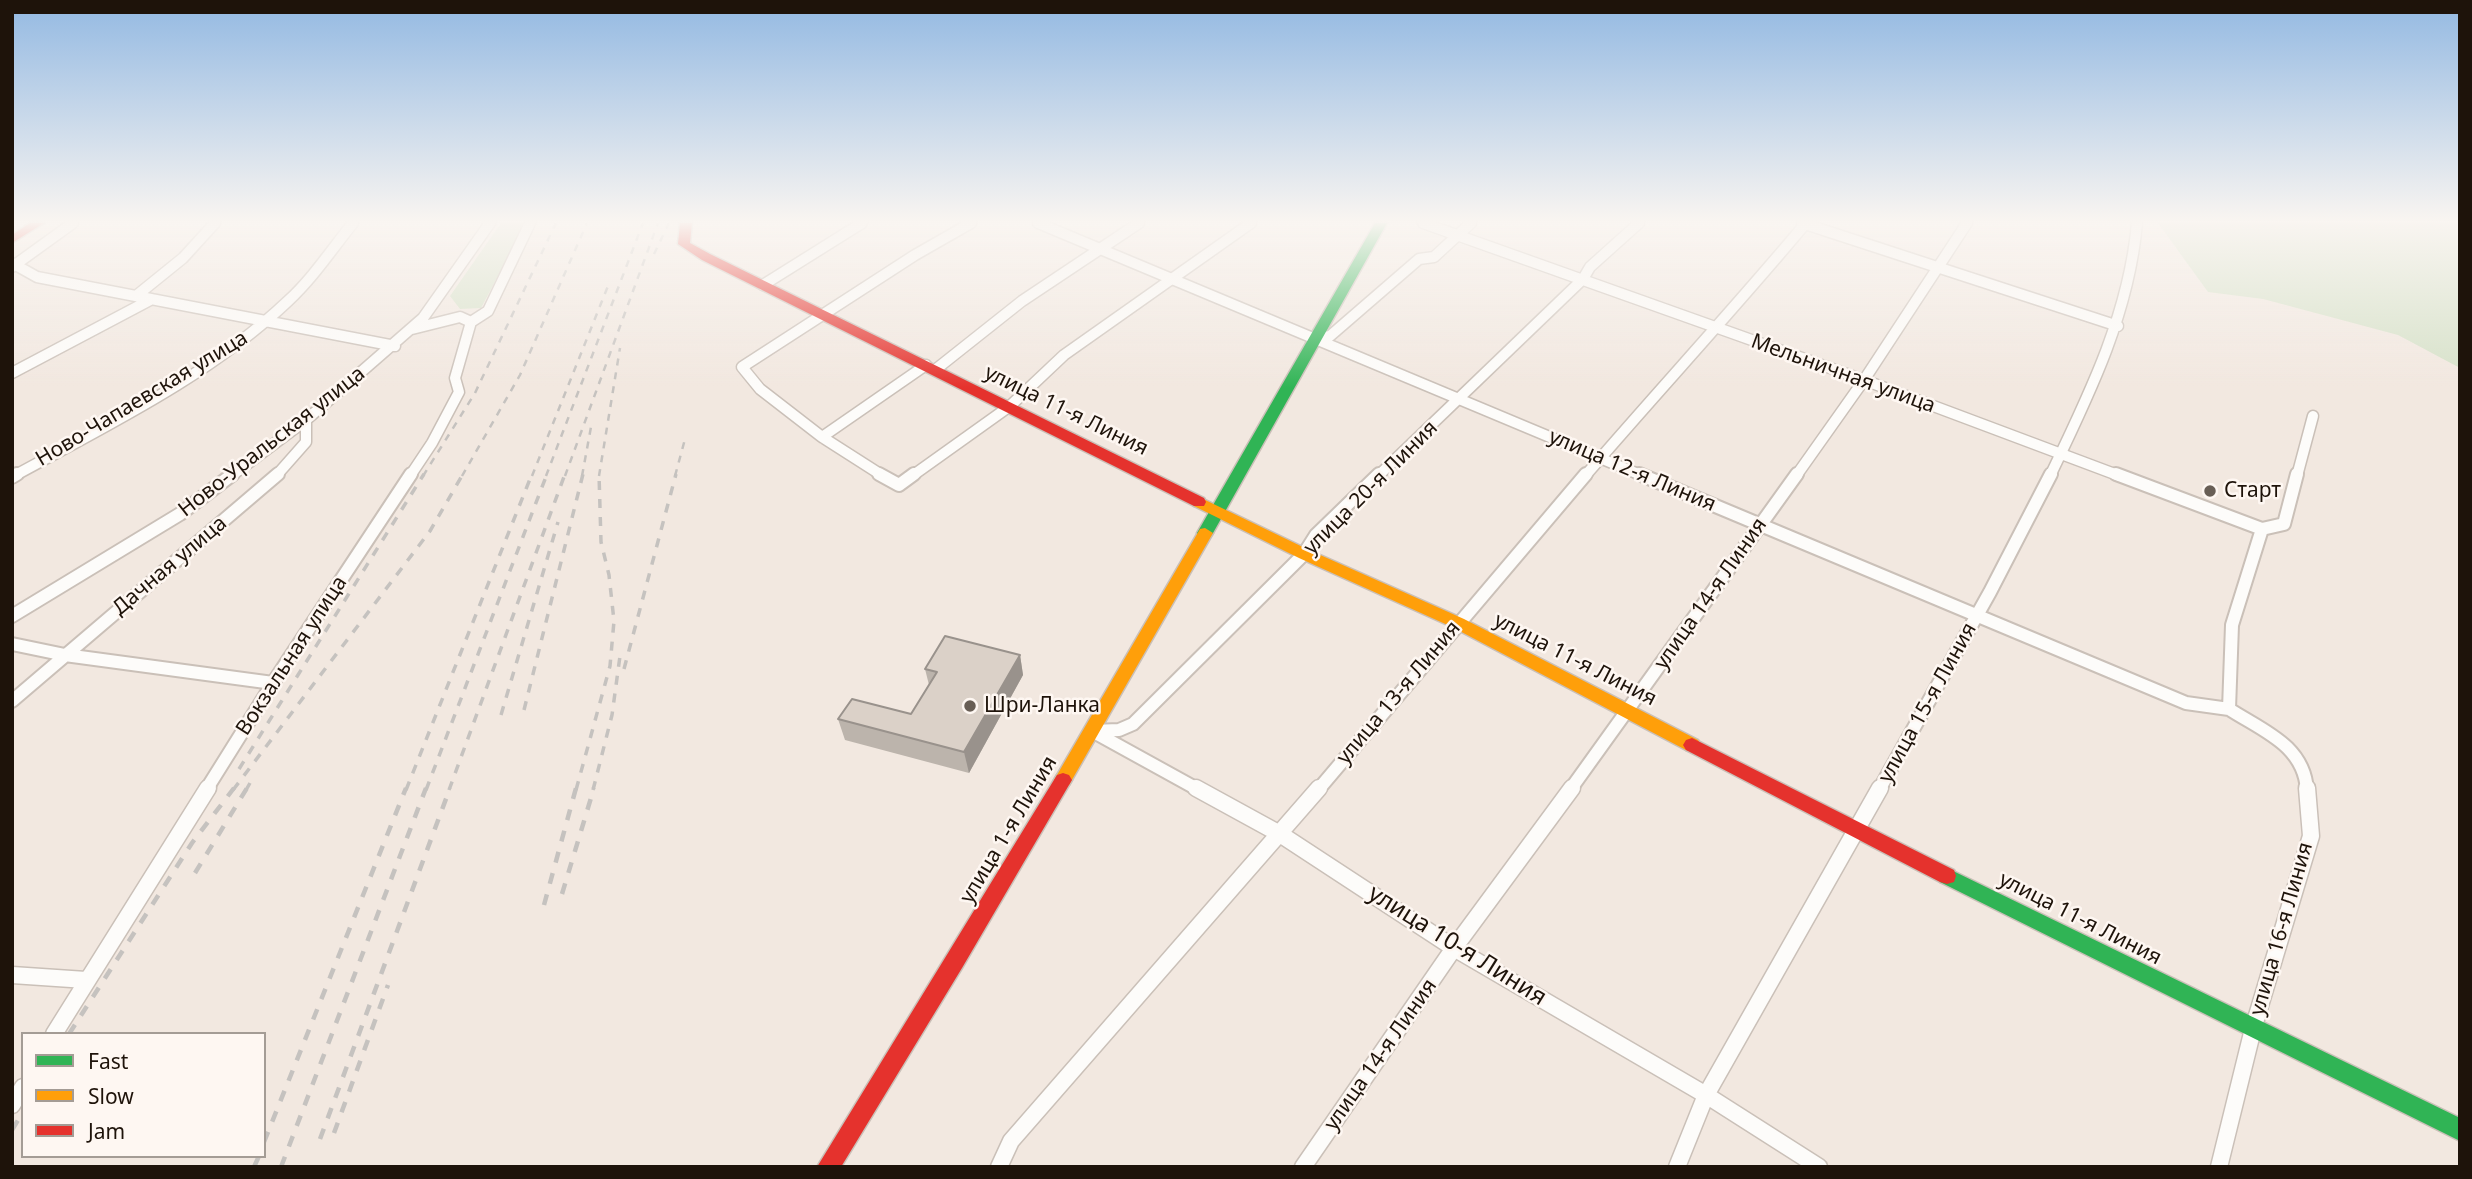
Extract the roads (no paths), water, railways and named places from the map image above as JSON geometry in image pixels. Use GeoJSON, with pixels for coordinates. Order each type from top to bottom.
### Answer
{"type":"FeatureCollection","features":[{"type":"Feature","properties":{"kind":"street"},"geometry":{"type":"LineString","coordinates":[[42,278],[395,346]]}},
{"type":"Feature","properties":{"kind":"street"},"geometry":{"type":"LineString","coordinates":[[136,296],[158,278]]}},
{"type":"Feature","properties":{"kind":"street","name":"Ново-Чапаевская улица"},"geometry":{"type":"LineString","coordinates":[[12,477],[173,385],[245,339],[289,300],[307,278]]}},
{"type":"Feature","properties":{"kind":"street","name":"Ново-Уральская улица"},"geometry":{"type":"LineString","coordinates":[[12,617],[180,514],[306,420],[412,329],[453,311],[467,278]]}},
{"type":"Feature","properties":{"kind":"street"},"geometry":{"type":"LineString","coordinates":[[412,329],[453,311],[488,311],[504,278]]}},
{"type":"Feature","properties":{"kind":"street","name":"улица 11-я Линия"},"geometry":{"type":"LineString","coordinates":[[750,278],[1304,554],[1458,623],[1855,830],[2460,1130]]}},
{"type":"Feature","properties":{"kind":"street"},"geometry":{"type":"LineString","coordinates":[[763,285],[774,278]]}},
{"type":"Feature","properties":{"kind":"street"},"geometry":{"type":"LineString","coordinates":[[882,278],[742,367],[760,388],[822,437],[854,460],[899,485],[1010,406],[1064,355],[1172,278]]}},
{"type":"Feature","properties":{"kind":"street"},"geometry":{"type":"LineString","coordinates":[[822,437],[931,368],[1056,278]]}},
{"type":"Feature","properties":{"kind":"street","name":"улица 12-я Линия"},"geometry":{"type":"LineString","coordinates":[[1172,278],[2186,703],[2229,709]]}},
{"type":"Feature","properties":{"kind":"street","name":"улица 1-я Линия"},"geometry":{"type":"LineString","coordinates":[[828,1167],[955,962],[1092,731],[1350,278]]}},
{"type":"Feature","properties":{"kind":"street"},"geometry":{"type":"LineString","coordinates":[[1316,339],[1330,336],[1397,278]]}},
{"type":"Feature","properties":{"kind":"street","name":"улица 13-я Линия"},"geometry":{"type":"LineString","coordinates":[[999,1167],[1011,1141],[1280,834],[1660,388],[1717,329],[1759,278]]}},
{"type":"Feature","properties":{"kind":"street","name":"улица 14-я Линия"},"geometry":{"type":"LineString","coordinates":[[1303,1167],[1454,948],[1628,711],[1864,380],[1932,278]]}},
{"type":"Feature","properties":{"kind":"street"},"geometry":{"type":"LineString","coordinates":[[1972,278],[2118,326]]}},
{"type":"Feature","properties":{"kind":"street","name":"улица 15-я Линия"},"geometry":{"type":"LineString","coordinates":[[1677,1167],[1706,1095],[2000,577],[2118,326],[2131,278]]}},
{"type":"Feature","properties":{"kind":"street","name":"Мельничная улица"},"geometry":{"type":"LineString","coordinates":[[1583,279],[1864,380],[2262,529]]}},
{"type":"Feature","properties":{"kind":"street","name":"улица 20-я Линия"},"geometry":{"type":"LineString","coordinates":[[1092,731],[1119,730],[1133,724],[1304,554],[1316,535],[1461,399],[1583,279]]}},
{"type":"Feature","properties":{"kind":"street"},"geometry":{"type":"LineString","coordinates":[[12,373],[152,299]]}},
{"type":"Feature","properties":{"kind":"street","name":"Вокзальная улица"},"geometry":{"type":"LineString","coordinates":[[55,1032],[273,683],[432,443],[459,392],[455,378],[453,311]]}},
{"type":"Feature","properties":{"kind":"street"},"geometry":{"type":"LineString","coordinates":[[2229,709],[2232,625],[2262,529],[2284,524],[2313,416]]}},
{"type":"Feature","properties":{"kind":"street","name":"Дачная улица"},"geometry":{"type":"LineString","coordinates":[[12,701],[275,477],[306,442],[306,420]]}},
{"type":"Feature","properties":{"kind":"street"},"geometry":{"type":"LineString","coordinates":[[12,644],[65,655],[273,683]]}},
{"type":"Feature","properties":{"kind":"street","name":"улица 16-я Линия"},"geometry":{"type":"LineString","coordinates":[[2219,1167],[2252,1029],[2311,836],[2306,774],[2293,750],[2229,709]]}},
{"type":"Feature","properties":{"kind":"street","name":"улица 10-я Линия"},"geometry":{"type":"LineString","coordinates":[[1092,731],[1280,834],[1454,948],[1706,1095],[1819,1167]]}},
{"type":"Feature","properties":{"kind":"street"},"geometry":{"type":"LineString","coordinates":[[12,975],[86,979]]}},
{"type":"Feature","properties":{"kind":"railway"},"geometry":{"type":"LineString","coordinates":[[423,476],[475,393],[530,278]]}},
{"type":"Feature","properties":{"kind":"railway"},"geometry":{"type":"LineString","coordinates":[[462,476],[520,375],[563,278]]}},
{"type":"Feature","properties":{"kind":"railway"},"geometry":{"type":"LineString","coordinates":[[546,476],[622,278]]}},
{"type":"Feature","properties":{"kind":"railway"},"geometry":{"type":"LineString","coordinates":[[565,476],[638,278]]}},
{"type":"Feature","properties":{"kind":"railway"},"geometry":{"type":"LineString","coordinates":[[532,476],[610,281]]}},
{"type":"Feature","properties":{"kind":"railway"},"geometry":{"type":"LineString","coordinates":[[599,476],[620,348]]}},
{"type":"Feature","properties":{"kind":"railway"},"geometry":{"type":"LineString","coordinates":[[582,476],[591,427]]}},
{"type":"Feature","properties":{"kind":"railway"},"geometry":{"type":"LineString","coordinates":[[675,476],[685,439]]}},
{"type":"Feature","properties":{"kind":"railway"},"geometry":{"type":"LineString","coordinates":[[239,769],[424,474]]}},
{"type":"Feature","properties":{"kind":"railway"},"geometry":{"type":"LineString","coordinates":[[233,790],[430,531],[463,474]]}},
{"type":"Feature","properties":{"kind":"railway"},"geometry":{"type":"LineString","coordinates":[[406,790],[532,474]]}},
{"type":"Feature","properties":{"kind":"railway"},"geometry":{"type":"LineString","coordinates":[[426,790],[547,474]]}},
{"type":"Feature","properties":{"kind":"railway"},"geometry":{"type":"LineString","coordinates":[[449,790],[565,474]]}},
{"type":"Feature","properties":{"kind":"railway"},"geometry":{"type":"LineString","coordinates":[[524,710],[583,474]]}},
{"type":"Feature","properties":{"kind":"railway"},"geometry":{"type":"LineString","coordinates":[[624,669],[676,474]]}},
{"type":"Feature","properties":{"kind":"railway"},"geometry":{"type":"LineString","coordinates":[[576,790],[610,666],[614,621],[609,575],[601,542],[599,476]]}},
{"type":"Feature","properties":{"kind":"railway"},"geometry":{"type":"LineString","coordinates":[[501,715],[558,522]]}},
{"type":"Feature","properties":{"kind":"railway"},"geometry":{"type":"LineString","coordinates":[[593,790],[612,715],[620,656]]}},
{"type":"Feature","properties":{"kind":"railway"},"geometry":{"type":"LineString","coordinates":[[246,790],[250,783]]}},
{"type":"Feature","properties":{"kind":"railway"},"geometry":{"type":"LineString","coordinates":[[70,1032],[192,843],[234,788]]}},
{"type":"Feature","properties":{"kind":"railway"},"geometry":{"type":"LineString","coordinates":[[195,873],[247,788]]}},
{"type":"Feature","properties":{"kind":"railway"},"geometry":{"type":"LineString","coordinates":[[266,1137],[406,788]]}},
{"type":"Feature","properties":{"kind":"railway"},"geometry":{"type":"LineString","coordinates":[[281,1167],[426,788]]}},
{"type":"Feature","properties":{"kind":"railway"},"geometry":{"type":"LineString","coordinates":[[320,1139],[450,788]]}},
{"type":"Feature","properties":{"kind":"railway"},"geometry":{"type":"LineString","coordinates":[[544,905],[576,788]]}},
{"type":"Feature","properties":{"kind":"railway"},"geometry":{"type":"LineString","coordinates":[[562,894],[594,788]]}},
{"type":"Feature","properties":{"kind":"railway"},"geometry":{"type":"LineString","coordinates":[[334,1133],[388,985]]}},
{"type":"Feature","properties":{"kind":"railway"},"geometry":{"type":"LineString","coordinates":[[12,1130],[21,1115]]}},
{"type":"Feature","properties":{"kind":"railway"},"geometry":{"type":"LineString","coordinates":[[254,1167],[258,1158]]}},
{"type":"Feature","properties":{"kind":"place","name":"Cтарт"},"geometry":{"type":"Point","coordinates":[2210,491]}},
{"type":"Feature","properties":{"kind":"place","name":"Шри-Ланка"},"geometry":{"type":"Point","coordinates":[970,706]}}]}
